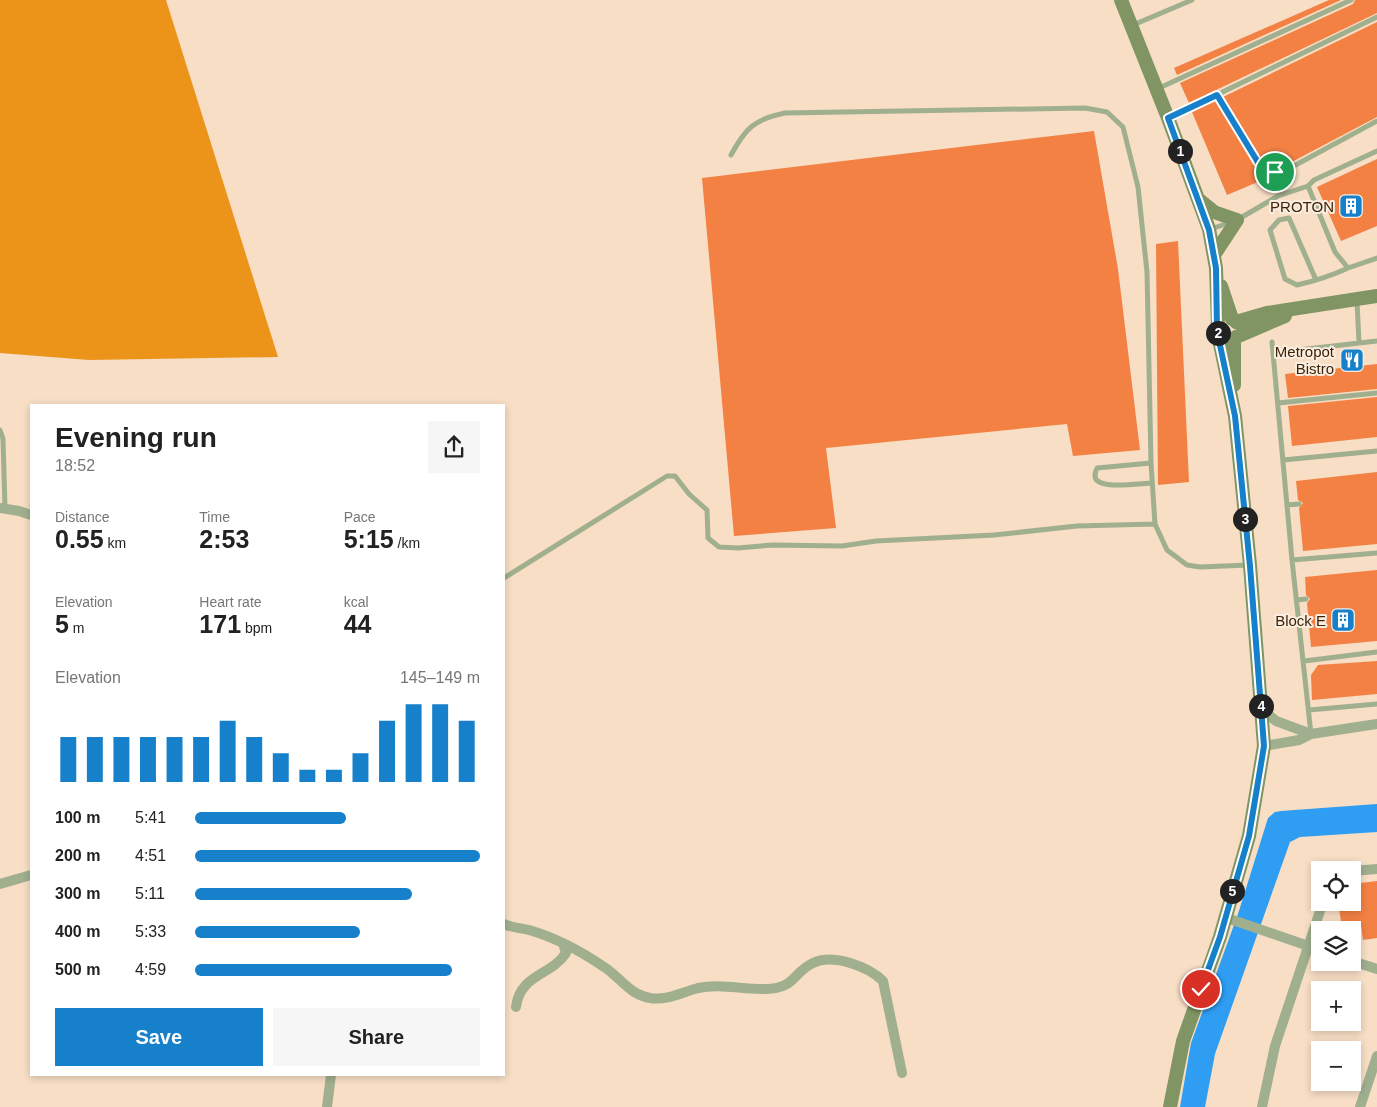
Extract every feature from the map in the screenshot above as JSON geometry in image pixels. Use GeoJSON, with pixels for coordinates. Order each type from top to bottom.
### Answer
{"type":"FeatureCollection","features":[{"type":"Feature","properties":{"kind":"street"},"geometry":{"type":"LineString","coordinates":[[1123,1],[1209,230],[1215,261],[1234,321],[1239,329],[1235,338],[1235,416]]}},
{"type":"Feature","properties":{"kind":"street"},"geometry":{"type":"LineString","coordinates":[[1170,1107],[1183,1041],[1228,919],[1249,836],[1264,746],[1250,566],[1235,416],[1218,330],[1215,261],[1237,220],[1214,212],[1198,199]]}},
{"type":"Feature","properties":{"kind":"street"},"geometry":{"type":"LineString","coordinates":[[1218,330],[1225,319],[1234,321],[1377,296]]}},
{"type":"Feature","properties":{"kind":"street"},"geometry":{"type":"LineString","coordinates":[[1218,330],[1225,340],[1235,338],[1304,308]]}},
{"type":"Feature","properties":{"kind":"street"},"geometry":{"type":"LineString","coordinates":[[2,508],[30,515]]}},
{"type":"Feature","properties":{"kind":"street"},"geometry":{"type":"LineString","coordinates":[[1261,708],[1276,721],[1311,734]]}},
{"type":"Feature","properties":{"kind":"street"},"geometry":{"type":"LineString","coordinates":[[1264,746],[1299,740],[1311,734],[1377,724]]}},
{"type":"Feature","properties":{"kind":"street"},"geometry":{"type":"LineString","coordinates":[[1361,870],[1377,869]]}},
{"type":"Feature","properties":{"kind":"street"},"geometry":{"type":"LineString","coordinates":[[0,884],[30,875]]}},
{"type":"Feature","properties":{"kind":"street"},"geometry":{"type":"LineString","coordinates":[[1262,1107],[1275,1046],[1321,911]]}},
{"type":"Feature","properties":{"kind":"street"},"geometry":{"type":"LineString","coordinates":[[1228,919],[1309,947]]}},
{"type":"Feature","properties":{"kind":"street"},"geometry":{"type":"LineString","coordinates":[[505,925],[528,930],[563,943],[607,969],[633,993],[651,999],[718,985],[764,989],[782,988],[815,962],[837,960],[873,972],[883,981],[902,1073]]}},
{"type":"Feature","properties":{"kind":"street"},"geometry":{"type":"LineString","coordinates":[[516,1007],[521,989],[540,974],[560,962],[566,953],[563,943]]}},
{"type":"Feature","properties":{"kind":"street"},"geometry":{"type":"LineString","coordinates":[[1361,964],[1377,969]]}},
{"type":"Feature","properties":{"kind":"street"},"geometry":{"type":"LineString","coordinates":[[1360,1107],[1377,1056]]}},
{"type":"Feature","properties":{"kind":"street"},"geometry":{"type":"LineString","coordinates":[[327,1107],[331,1076]]}},
{"type":"Feature","properties":{"kind":"lane"},"geometry":{"type":"LineString","coordinates":[[1131,26],[1192,0]]}},
{"type":"Feature","properties":{"kind":"lane"},"geometry":{"type":"LineString","coordinates":[[1157,89],[1350,0]]}},
{"type":"Feature","properties":{"kind":"lane"},"geometry":{"type":"LineString","coordinates":[[1168,118],[1377,17]]}},
{"type":"Feature","properties":{"kind":"lane"},"geometry":{"type":"LineString","coordinates":[[1217,95],[1262,169],[1275,172],[1290,168],[1377,121]]}},
{"type":"Feature","properties":{"kind":"lane"},"geometry":{"type":"LineString","coordinates":[[730,155],[743,134],[758,122],[770,116],[785,113],[1085,108],[1107,112],[1123,127],[1138,187],[1145,246],[1149,317],[1151,463],[1155,524],[1167,550],[1187,565],[1250,566]]}},
{"type":"Feature","properties":{"kind":"lane"},"geometry":{"type":"LineString","coordinates":[[1209,230],[1237,220],[1278,196],[1308,186],[1314,180],[1377,151]]}},
{"type":"Feature","properties":{"kind":"lane"},"geometry":{"type":"LineString","coordinates":[[1308,186],[1335,252],[1348,268]]}},
{"type":"Feature","properties":{"kind":"lane"},"geometry":{"type":"LineString","coordinates":[[1316,280],[1289,218],[1278,220],[1270,230],[1285,279],[1297,286],[1316,280],[1377,258]]}},
{"type":"Feature","properties":{"kind":"lane"},"geometry":{"type":"LineString","coordinates":[[1357,300],[1359,343]]}},
{"type":"Feature","properties":{"kind":"lane"},"geometry":{"type":"LineString","coordinates":[[1289,351],[1377,341]]}},
{"type":"Feature","properties":{"kind":"lane"},"geometry":{"type":"LineString","coordinates":[[1272,342],[1292,560],[1311,734]]}},
{"type":"Feature","properties":{"kind":"lane"},"geometry":{"type":"LineString","coordinates":[[1278,403],[1377,393]]}},
{"type":"Feature","properties":{"kind":"lane"},"geometry":{"type":"LineString","coordinates":[[0,430],[3,439],[2,508]]}},
{"type":"Feature","properties":{"kind":"lane"},"geometry":{"type":"LineString","coordinates":[[1283,460],[1377,451]]}},
{"type":"Feature","properties":{"kind":"lane"},"geometry":{"type":"LineString","coordinates":[[1151,463],[1097,468],[1095,476],[1098,482],[1106,486],[1152,483]]}},
{"type":"Feature","properties":{"kind":"lane"},"geometry":{"type":"LineString","coordinates":[[505,577],[667,476],[675,476],[689,494],[707,510],[708,538],[719,547],[738,548],[772,545],[842,546],[884,540],[994,535],[1076,526],[1155,524]]}},
{"type":"Feature","properties":{"kind":"lane"},"geometry":{"type":"LineString","coordinates":[[1287,505],[1299,504]]}},
{"type":"Feature","properties":{"kind":"lane"},"geometry":{"type":"LineString","coordinates":[[1292,560],[1377,553]]}},
{"type":"Feature","properties":{"kind":"lane"},"geometry":{"type":"LineString","coordinates":[[1296,600],[1306,599]]}},
{"type":"Feature","properties":{"kind":"lane"},"geometry":{"type":"LineString","coordinates":[[1304,661],[1377,652]]}},
{"type":"Feature","properties":{"kind":"lane"},"geometry":{"type":"LineString","coordinates":[[1309,710],[1377,704]]}},
{"type":"Feature","properties":{"kind":"shaded area"},"geometry":{"type":"Polygon","coordinates":[[[0,0],[166,0],[278,357],[89,360],[0,353],[0,0]]]}},
{"type":"Feature","properties":{"kind":"water"},"geometry":{"type":"Polygon","coordinates":[[[1377,804],[1377,832],[1300,837],[1290,842],[1215,1054],[1205,1107],[1180,1107],[1191,1043],[1238,914],[1268,818],[1275,812],[1281,811],[1377,804]]]}},
{"type":"Feature","properties":{"kind":"building"},"geometry":{"type":"Polygon","coordinates":[[[1329,0],[1341,0],[1177,75],[1174,68],[1329,0]]]}},
{"type":"Feature","properties":{"kind":"building"},"geometry":{"type":"Polygon","coordinates":[[[1355,0],[1377,0],[1377,13],[1189,103],[1180,83],[1353,4],[1355,0]]]}},
{"type":"Feature","properties":{"kind":"building"},"geometry":{"type":"Polygon","coordinates":[[[1377,22],[1377,117],[1288,164],[1275,167],[1265,165],[1223,97],[1377,22]]]}},
{"type":"Feature","properties":{"kind":"building"},"geometry":{"type":"Polygon","coordinates":[[[1215,100],[1258,172],[1272,176],[1227,195],[1192,112],[1215,100]]]}},
{"type":"Feature","properties":{"kind":"building"},"geometry":{"type":"Polygon","coordinates":[[[1094,131],[1118,269],[1140,450],[1073,456],[1067,424],[826,448],[836,528],[734,536],[702,178],[1094,131]]]}},
{"type":"Feature","properties":{"kind":"building","name":"PROTON"},"geometry":{"type":"Polygon","coordinates":[[[1377,159],[1377,226],[1341,241],[1317,187],[1377,159]]]}},
{"type":"Feature","properties":{"kind":"building"},"geometry":{"type":"Polygon","coordinates":[[[1178,241],[1189,482],[1158,485],[1156,244],[1178,241]]]}},
{"type":"Feature","properties":{"kind":"building"},"geometry":{"type":"Polygon","coordinates":[[[1377,364],[1377,389],[1288,398],[1285,374],[1377,364]]]}},
{"type":"Feature","properties":{"kind":"building"},"geometry":{"type":"Polygon","coordinates":[[[1377,397],[1377,437],[1292,446],[1288,406],[1377,397]]]}},
{"type":"Feature","properties":{"kind":"building"},"geometry":{"type":"Polygon","coordinates":[[[1377,472],[1377,544],[1303,551],[1299,508],[1303,503],[1298,500],[1296,481],[1377,472]]]}},
{"type":"Feature","properties":{"kind":"building","name":"Block E"},"geometry":{"type":"Polygon","coordinates":[[[1377,570],[1377,641],[1311,647],[1307,603],[1310,599],[1306,595],[1305,577],[1377,570]]]}},
{"type":"Feature","properties":{"kind":"building"},"geometry":{"type":"Polygon","coordinates":[[[1377,661],[1377,694],[1312,700],[1311,675],[1318,665],[1377,661]]]}},
{"type":"Feature","properties":{"kind":"building"},"geometry":{"type":"Polygon","coordinates":[[[1377,881],[1377,938],[1363,940],[1361,921],[1341,921],[1339,911],[1361,911],[1361,883],[1377,881]]]}},
{"type":"Feature","properties":{"kind":"place","name":"PROTON"},"geometry":{"type":"Point","coordinates":[1351,206]}},
{"type":"Feature","properties":{"kind":"place","name":"Metropot Bistro"},"geometry":{"type":"Point","coordinates":[1352,360]}},
{"type":"Feature","properties":{"kind":"place","name":"Block E"},"geometry":{"type":"Point","coordinates":[1343,620]}},
{"type":"Feature","properties":{"kind":"route"},"geometry":{"type":"LineString","coordinates":[[1201,989],[1220,937],[1249,836],[1264,746],[1250,566],[1235,416],[1217,331],[1216,268],[1209,230],[1168,118],[1217,95],[1262,169],[1275,172]]}}]}
